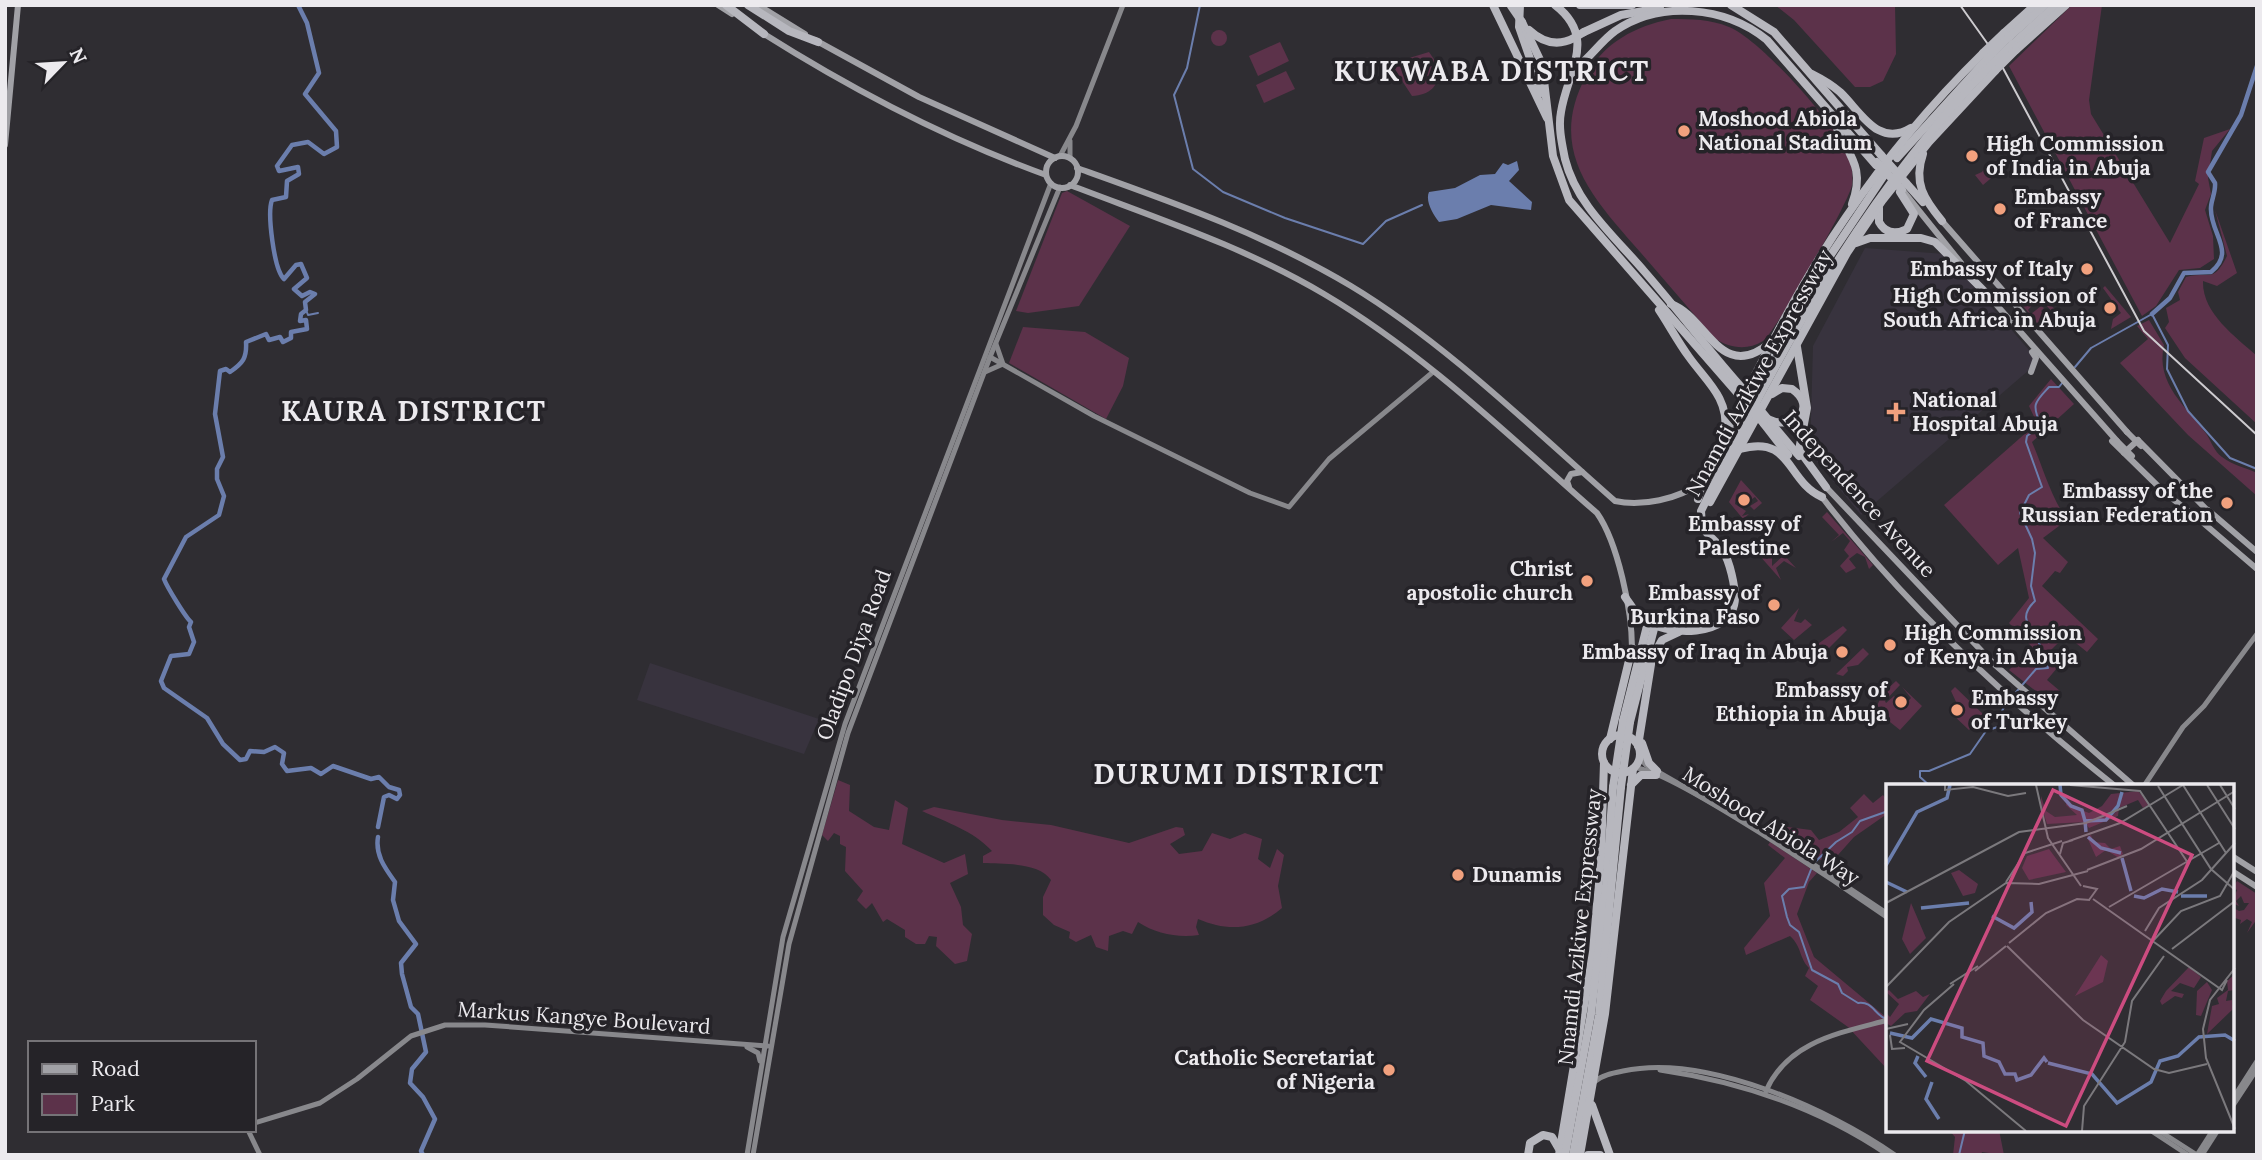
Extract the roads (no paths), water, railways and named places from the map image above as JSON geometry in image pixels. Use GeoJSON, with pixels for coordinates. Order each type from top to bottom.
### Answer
{"type":"FeatureCollection","features":[{"type":"Feature","properties":{"kind":"highway"},"geometry":{"type":"LineString","coordinates":[[726,5],[739,10],[764,34]]}},
{"type":"Feature","properties":{"kind":"highway"},"geometry":{"type":"LineString","coordinates":[[748,5],[789,31],[818,42]]}},
{"type":"Feature","properties":{"kind":"highway"},"geometry":{"type":"LineString","coordinates":[[1493,5],[1549,124]]}},
{"type":"Feature","properties":{"kind":"highway","name":"Independence Avenue"},"geometry":{"type":"LineString","coordinates":[[1555,5],[1570,19],[1578,39],[1578,51],[1560,124],[1572,180],[1584,202],[1741,393]]}},
{"type":"Feature","properties":{"kind":"highway"},"geometry":{"type":"LineString","coordinates":[[1580,5],[1602,8],[1632,5]]}},
{"type":"Feature","properties":{"kind":"highway"},"geometry":{"type":"LineString","coordinates":[[1731,5],[1755,17],[1774,32],[1809,72],[1832,108],[1857,168],[1857,187],[1845,218]]}},
{"type":"Feature","properties":{"kind":"highway","name":"Nnamdi Azikiwe Expressway"},"geometry":{"type":"LineString","coordinates":[[2010,41],[2035,5]]}},
{"type":"Feature","properties":{"kind":"highway","name":"Nnamdi Azikiwe Expressway"},"geometry":{"type":"LineString","coordinates":[[1698,499],[1799,309],[1846,229],[1898,157],[2045,5]]}},
{"type":"Feature","properties":{"kind":"highway","name":"Nnamdi Azikiwe Expressway"},"geometry":{"type":"LineString","coordinates":[[1701,512],[1715,495],[1838,268],[1882,201],[1945,123],[1989,62],[2010,41],[2056,5]]}},
{"type":"Feature","properties":{"kind":"highway","name":"Nnamdi Azikiwe Expressway"},"geometry":{"type":"LineString","coordinates":[[2010,41],[2066,5]]}},
{"type":"Feature","properties":{"kind":"highway"},"geometry":{"type":"LineString","coordinates":[[1514,6],[1549,124]]}},
{"type":"Feature","properties":{"kind":"highway","name":"Independence Avenue"},"geometry":{"type":"LineString","coordinates":[[1514,6],[1542,64],[1555,163],[1569,200],[1826,487]]}},
{"type":"Feature","properties":{"kind":"highway"},"geometry":{"type":"LineString","coordinates":[[1523,24],[1546,42],[1562,42],[1621,15],[1657,8],[1696,6],[1723,11],[1745,20],[1765,34],[1875,159]]}},
{"type":"Feature","properties":{"kind":"highway"},"geometry":{"type":"LineString","coordinates":[[1675,7],[1743,23]]}},
{"type":"Feature","properties":{"kind":"highway"},"geometry":{"type":"LineString","coordinates":[[1570,78],[1587,52],[1604,37],[1623,22],[1657,8]]}},
{"type":"Feature","properties":{"kind":"highway"},"geometry":{"type":"LineString","coordinates":[[1604,37],[1643,17],[1690,10]]}},
{"type":"Feature","properties":{"kind":"highway"},"geometry":{"type":"LineString","coordinates":[[1723,11],[1773,46],[1903,189],[1942,221]]}},
{"type":"Feature","properties":{"kind":"highway","name":"Nnamdi Azikiwe Expressway"},"geometry":{"type":"LineString","coordinates":[[1698,499],[1702,479],[1805,284],[1845,218],[1939,98],[1989,62]]}},
{"type":"Feature","properties":{"kind":"highway"},"geometry":{"type":"LineString","coordinates":[[1809,72],[1844,96],[1871,127],[1886,134],[1903,132],[1921,119]]}},
{"type":"Feature","properties":{"kind":"highway"},"geometry":{"type":"LineString","coordinates":[[1939,98],[1960,91]]}},
{"type":"Feature","properties":{"kind":"highway"},"geometry":{"type":"LineString","coordinates":[[1945,123],[1960,91]]}},
{"type":"Feature","properties":{"kind":"highway","name":"Nnamdi Azikiwe Expressway"},"geometry":{"type":"LineString","coordinates":[[1701,512],[1816,295],[1883,189],[1960,91]]}},
{"type":"Feature","properties":{"kind":"highway"},"geometry":{"type":"LineString","coordinates":[[1929,142],[1920,162],[1918,183],[1926,202],[1942,221]]}},
{"type":"Feature","properties":{"kind":"highway"},"geometry":{"type":"LineString","coordinates":[[1882,201],[1879,222],[1886,231],[1903,231],[1912,224],[1914,214],[1903,189]]}},
{"type":"Feature","properties":{"kind":"highway"},"geometry":{"type":"LineString","coordinates":[[1826,248],[1846,229]]}},
{"type":"Feature","properties":{"kind":"highway"},"geometry":{"type":"LineString","coordinates":[[1847,253],[1856,243],[1870,237],[1930,240],[1945,249],[1991,299]]}},
{"type":"Feature","properties":{"kind":"highway"},"geometry":{"type":"LineString","coordinates":[[1619,258],[1717,392],[1726,419],[1721,443]]}},
{"type":"Feature","properties":{"kind":"highway"},"geometry":{"type":"LineString","coordinates":[[1826,487],[1799,450],[1807,408],[1797,358],[1800,338],[1816,295],[1838,268]]}},
{"type":"Feature","properties":{"kind":"highway"},"geometry":{"type":"LineString","coordinates":[[1799,309],[1805,284]]}},
{"type":"Feature","properties":{"kind":"highway"},"geometry":{"type":"LineString","coordinates":[[1668,303],[1684,311],[1714,345],[1730,354],[1745,355],[1760,350],[1772,341],[1782,328]]}},
{"type":"Feature","properties":{"kind":"highway"},"geometry":{"type":"LineString","coordinates":[[1765,402],[1775,390],[1785,387],[1798,392],[1803,404],[1799,417],[1790,423],[1780,424],[1766,420]]}},
{"type":"Feature","properties":{"kind":"highway","name":"Independence Avenue"},"geometry":{"type":"LineString","coordinates":[[1766,420],[1823,499]]}},
{"type":"Feature","properties":{"kind":"highway"},"geometry":{"type":"LineString","coordinates":[[1740,449],[1759,444],[1775,449],[1823,499]]}},
{"type":"Feature","properties":{"kind":"highway"},"geometry":{"type":"LineString","coordinates":[[1650,662],[1662,639],[1683,631],[1718,624],[1728,617],[1734,606],[1734,590],[1726,556],[1704,531],[1701,512]]}},
{"type":"Feature","properties":{"kind":"highway"},"geometry":{"type":"LineString","coordinates":[[1625,597],[1652,624],[1683,631]]}},
{"type":"Feature","properties":{"kind":"highway","name":"Nnamdi Azikiwe Expressway"},"geometry":{"type":"LineString","coordinates":[[1631,723],[1650,662],[1652,624]]}},
{"type":"Feature","properties":{"kind":"highway","name":"Nnamdi Azikiwe Expressway"},"geometry":{"type":"LineString","coordinates":[[1561,1154],[1583,1061],[1631,723],[1652,624]]}},
{"type":"Feature","properties":{"kind":"highway","name":"Nnamdi Azikiwe Expressway"},"geometry":{"type":"LineString","coordinates":[[1638,746],[1631,723],[1652,635]]}},
{"type":"Feature","properties":{"kind":"highway"},"geometry":{"type":"LineString","coordinates":[[1610,739],[1625,736],[1638,746],[1639,757],[1633,768],[1619,773],[1610,770],[1604,763],[1603,748],[1610,739],[1632,648]]}},
{"type":"Feature","properties":{"kind":"highway"},"geometry":{"type":"LineString","coordinates":[[1621,787],[1641,775],[1656,773],[1647,760],[1631,723]]}},
{"type":"Feature","properties":{"kind":"highway","name":"Nnamdi Azikiwe Expressway"},"geometry":{"type":"LineString","coordinates":[[1561,1154],[1589,977],[1601,856],[1604,763]]}},
{"type":"Feature","properties":{"kind":"highway","name":"Nnamdi Azikiwe Expressway"},"geometry":{"type":"LineString","coordinates":[[1573,1155],[1597,1027],[1609,929],[1621,787],[1633,768]]}},
{"type":"Feature","properties":{"kind":"highway","name":"Nnamdi Azikiwe Expressway"},"geometry":{"type":"LineString","coordinates":[[1580,1155],[1611,968],[1621,863],[1621,787]]}},
{"type":"Feature","properties":{"kind":"highway"},"geometry":{"type":"LineString","coordinates":[[1601,856],[1606,886]]}},
{"type":"Feature","properties":{"kind":"highway"},"geometry":{"type":"LineString","coordinates":[[1612,897],[1621,863]]}},
{"type":"Feature","properties":{"kind":"highway"},"geometry":{"type":"LineString","coordinates":[[1609,929],[1611,968]]}},
{"type":"Feature","properties":{"kind":"highway"},"geometry":{"type":"LineString","coordinates":[[1589,977],[1598,957]]}},
{"type":"Feature","properties":{"kind":"highway"},"geometry":{"type":"LineString","coordinates":[[1591,1100],[1610,1155]]}},
{"type":"Feature","properties":{"kind":"highway"},"geometry":{"type":"LineString","coordinates":[[1528,1155],[1530,1143],[1543,1135],[1555,1140],[1561,1154]]}},
{"type":"Feature","properties":{"kind":"highway"},"geometry":{"type":"LineString","coordinates":[[1588,1155],[1600,1155]]}},
{"type":"Feature","properties":{"kind":"main road"},"geometry":{"type":"LineString","coordinates":[[5,145],[18,5]]}},
{"type":"Feature","properties":{"kind":"main road"},"geometry":{"type":"LineString","coordinates":[[718,5],[895,108],[976,147],[1046,175],[1051,183],[1060,187],[1070,185],[1194,232],[1286,273],[1365,320],[1433,372],[1597,513],[1608,532],[1625,597],[1632,648]]}},
{"type":"Feature","properties":{"kind":"main road"},"geometry":{"type":"LineString","coordinates":[[758,5],[818,42],[919,97],[1057,157],[1070,158]]}},
{"type":"Feature","properties":{"kind":"main road"},"geometry":{"type":"LineString","coordinates":[[1046,175],[1048,165],[1070,138],[1123,5]]}},
{"type":"Feature","properties":{"kind":"main road"},"geometry":{"type":"LineString","coordinates":[[1070,138],[1070,158],[1077,168],[1237,228],[1304,259],[1352,287],[1425,338],[1615,501],[1639,503],[1684,493],[1702,479]]}},
{"type":"Feature","properties":{"kind":"main road"},"geometry":{"type":"LineString","coordinates":[[1070,185],[1077,177],[1077,168]]}},
{"type":"Feature","properties":{"kind":"main road","name":"Oladipo Diya Road"},"geometry":{"type":"LineString","coordinates":[[747,1155],[761,1072],[768,1049],[769,1025],[783,937],[850,706],[1051,183]]}},
{"type":"Feature","properties":{"kind":"main road","name":"Oladipo Diya Road"},"geometry":{"type":"LineString","coordinates":[[753,1155],[768,1049],[790,936],[848,733],[990,357],[1060,187]]}},
{"type":"Feature","properties":{"kind":"main road"},"geometry":{"type":"LineString","coordinates":[[1903,189],[2050,370],[2132,456],[2255,569]]}},
{"type":"Feature","properties":{"kind":"main road"},"geometry":{"type":"LineString","coordinates":[[1942,221],[2089,391],[2138,441]]}},
{"type":"Feature","properties":{"kind":"main road"},"geometry":{"type":"LineString","coordinates":[[1991,299],[1996,310],[2035,355],[2031,372],[2039,365],[2050,370]]}},
{"type":"Feature","properties":{"kind":"main road"},"geometry":{"type":"LineString","coordinates":[[996,344],[1003,364]]}},
{"type":"Feature","properties":{"kind":"main road"},"geometry":{"type":"LineString","coordinates":[[990,357],[1094,416],[1250,493],[1289,507],[1329,459],[1433,372]]}},
{"type":"Feature","properties":{"kind":"main road"},"geometry":{"type":"LineString","coordinates":[[985,372],[1003,364]]}},
{"type":"Feature","properties":{"kind":"main road"},"geometry":{"type":"LineString","coordinates":[[2068,388],[2072,397],[2122,451],[2165,493],[2196,517]]}},
{"type":"Feature","properties":{"kind":"main road"},"geometry":{"type":"LineString","coordinates":[[2089,391],[2210,513],[2257,551]]}},
{"type":"Feature","properties":{"kind":"main road"},"geometry":{"type":"LineString","coordinates":[[2122,451],[2138,441]]}},
{"type":"Feature","properties":{"kind":"main road"},"geometry":{"type":"LineString","coordinates":[[1570,489],[1569,476],[1582,472]]}},
{"type":"Feature","properties":{"kind":"main road","name":"Independence Avenue"},"geometry":{"type":"LineString","coordinates":[[1826,487],[1945,615],[2011,680],[2132,784]]}},
{"type":"Feature","properties":{"kind":"main road"},"geometry":{"type":"LineString","coordinates":[[1684,493],[1698,499],[1701,512]]}},
{"type":"Feature","properties":{"kind":"main road"},"geometry":{"type":"LineString","coordinates":[[1823,499],[1831,514],[1877,568],[1876,573]]}},
{"type":"Feature","properties":{"kind":"main road","name":"Independence Avenue"},"geometry":{"type":"LineString","coordinates":[[1823,499],[1945,634],[2002,690],[2113,784]]}},
{"type":"Feature","properties":{"kind":"main road"},"geometry":{"type":"LineString","coordinates":[[1860,542],[1865,554]]}},
{"type":"Feature","properties":{"kind":"main road"},"geometry":{"type":"LineString","coordinates":[[2145,784],[2183,727],[2204,706],[2257,634]]}},
{"type":"Feature","properties":{"kind":"main road","name":"Moshood Abiola Way"},"geometry":{"type":"LineString","coordinates":[[1639,757],[1656,773],[1809,862],[1886,915]]}},
{"type":"Feature","properties":{"kind":"main road","name":"Moshood Abiola Way"},"geometry":{"type":"LineString","coordinates":[[1633,768],[1656,773]]}},
{"type":"Feature","properties":{"kind":"main road"},"geometry":{"type":"LineString","coordinates":[[2234,857],[2257,872]]}},
{"type":"Feature","properties":{"kind":"main road"},"geometry":{"type":"LineString","coordinates":[[2234,872],[2257,889]]}},
{"type":"Feature","properties":{"kind":"main road"},"geometry":{"type":"LineString","coordinates":[[2234,879],[2257,889]]}},
{"type":"Feature","properties":{"kind":"main road"},"geometry":{"type":"LineString","coordinates":[[1767,1092],[1782,1069],[1800,1052],[1828,1040],[1886,1023]]}},
{"type":"Feature","properties":{"kind":"main road","name":"Markus Kangye Boulevard"},"geometry":{"type":"LineString","coordinates":[[256,1122],[320,1103],[357,1079],[394,1047],[420,1033],[450,1024],[746,1045],[768,1049]]}},
{"type":"Feature","properties":{"kind":"main road"},"geometry":{"type":"LineString","coordinates":[[746,1045],[760,1042],[769,1025]]}},
{"type":"Feature","properties":{"kind":"main road"},"geometry":{"type":"LineString","coordinates":[[746,1045],[759,1055],[761,1072]]}},
{"type":"Feature","properties":{"kind":"main road"},"geometry":{"type":"LineString","coordinates":[[2234,1097],[2257,1061]]}},
{"type":"Feature","properties":{"kind":"main road"},"geometry":{"type":"LineString","coordinates":[[1596,1068],[1601,1073],[1608,1074],[1646,1068],[1767,1092],[1830,1116],[1895,1155]]}},
{"type":"Feature","properties":{"kind":"main road"},"geometry":{"type":"LineString","coordinates":[[2234,1104],[2257,1069]]}},
{"type":"Feature","properties":{"kind":"main road"},"geometry":{"type":"LineString","coordinates":[[1594,1082],[1608,1074]]}},
{"type":"Feature","properties":{"kind":"main road"},"geometry":{"type":"LineString","coordinates":[[1767,1092],[1840,1126],[1888,1155]]}},
{"type":"Feature","properties":{"kind":"main road"},"geometry":{"type":"LineString","coordinates":[[249,1132],[260,1155]]}},
{"type":"Feature","properties":{"kind":"main road"},"geometry":{"type":"LineString","coordinates":[[2153,1132],[2188,1155]]}},
{"type":"Feature","properties":{"kind":"main road"},"geometry":{"type":"LineString","coordinates":[[2161,1132],[2199,1155],[2215,1132]]}},
{"type":"Feature","properties":{"kind":"water"},"geometry":{"type":"Polygon","coordinates":[[[1517,161],[1519,170],[1509,181],[1532,202],[1531,210],[1491,205],[1457,219],[1439,222],[1429,203],[1429,192],[1455,188],[1480,175],[1495,174],[1503,163],[1508,165],[1517,161]]]}},
{"type":"Feature","properties":{"kind":"waterway"},"geometry":{"type":"LineString","coordinates":[[298,5],[307,23],[319,73],[305,94],[336,131],[337,147],[324,154],[308,142],[292,145],[277,166],[279,171],[298,167],[299,174],[287,181],[286,197],[272,200],[271,228],[280,274],[284,279],[296,265],[301,264],[307,278],[294,289],[302,296],[310,292],[315,294],[305,302],[306,310],[301,314],[300,321],[306,320],[307,329],[291,332],[291,338],[283,342],[280,337],[269,340],[266,334],[246,342],[246,352],[241,363],[230,372],[226,369],[220,371],[215,414],[223,457],[217,469],[217,479],[224,496],[219,515],[186,537],[164,579],[191,622],[189,627],[194,642],[189,654],[171,656],[161,681],[164,688],[207,718],[223,744],[240,760],[246,759],[250,751],[264,752],[275,747],[284,753],[282,764],[287,771],[311,768],[321,774],[333,766],[371,779],[379,777],[389,787],[399,790],[397,799],[389,795],[384,797],[378,827]]}},
{"type":"Feature","properties":{"kind":"waterway"},"geometry":{"type":"LineString","coordinates":[[1200,5],[1187,68],[1174,95],[1193,169],[1223,192],[1285,218],[1363,244],[1386,221],[1422,205]]}},
{"type":"Feature","properties":{"kind":"waterway"},"geometry":{"type":"LineString","coordinates":[[2152,314],[2170,298],[2184,273],[2211,272],[2222,257],[2211,210],[2215,183],[2208,172],[2241,115],[2257,66]]}},
{"type":"Feature","properties":{"kind":"waterway"},"geometry":{"type":"LineString","coordinates":[[306,310],[308,315],[318,313]]}},
{"type":"Feature","properties":{"kind":"waterway"},"geometry":{"type":"LineString","coordinates":[[2075,367],[2091,348],[2152,314],[2168,345],[2167,369],[2188,411],[2230,458],[2257,469]]}},
{"type":"Feature","properties":{"kind":"waterway"},"geometry":{"type":"LineString","coordinates":[[2012,697],[2036,669],[2048,668],[2026,616],[2035,601],[2031,586],[2035,553],[2032,539],[2020,513],[2029,495],[2042,487],[2026,442],[2027,436],[2041,425],[2036,404],[2049,387],[2059,387],[2063,382]]}},
{"type":"Feature","properties":{"kind":"waterway"},"geometry":{"type":"LineString","coordinates":[[1928,784],[1920,777],[1920,771],[1929,771],[1970,754],[1986,731],[2003,725],[2002,711],[2008,700]]}},
{"type":"Feature","properties":{"kind":"waterway"},"geometry":{"type":"LineString","coordinates":[[1815,862],[1836,842],[1852,832],[1860,821],[1886,812]]}},
{"type":"Feature","properties":{"kind":"waterway"},"geometry":{"type":"LineString","coordinates":[[378,837],[379,855],[395,882],[393,900],[399,921],[416,944],[401,963],[411,1007],[418,1014],[426,1052],[412,1069],[410,1083],[423,1097],[435,1119],[421,1151],[423,1155]]}},
{"type":"Feature","properties":{"kind":"waterway"},"geometry":{"type":"LineString","coordinates":[[1812,867],[1804,887],[1789,889],[1782,896],[1790,925],[1799,932],[1812,970],[1838,984],[1842,993],[1858,1003],[1870,1006],[1884,1018]]}},
{"type":"Feature","properties":{"kind":"waterway"},"geometry":{"type":"LineString","coordinates":[[1959,1155],[1965,1132]]}},
{"type":"Feature","properties":{"kind":"tram line"},"geometry":{"type":"LineString","coordinates":[[1960,5],[1997,57],[2144,331],[2257,435]]}},
{"type":"Feature","properties":{"kind":"place","name":"Moshood Abiola National Stadium"},"geometry":{"type":"Point","coordinates":[1684,131]}},
{"type":"Feature","properties":{"kind":"place","name":"High Commission of India in Abuja"},"geometry":{"type":"Point","coordinates":[1972,156]}},
{"type":"Feature","properties":{"kind":"place","name":"Embassy of France"},"geometry":{"type":"Point","coordinates":[2000,209]}},
{"type":"Feature","properties":{"kind":"place","name":"Embassy of Italy"},"geometry":{"type":"Point","coordinates":[2087,269]}},
{"type":"Feature","properties":{"kind":"place","name":"High Commission of South Africa in Abuja"},"geometry":{"type":"Point","coordinates":[2110,308]}},
{"type":"Feature","properties":{"kind":"place","name":"National Hospital Abuja"},"geometry":{"type":"Point","coordinates":[1896,412]}},
{"type":"Feature","properties":{"kind":"place","name":"Embassy of Palestine"},"geometry":{"type":"Point","coordinates":[1744,500]}},
{"type":"Feature","properties":{"kind":"place","name":"Embassy of the Russian Federation"},"geometry":{"type":"Point","coordinates":[2227,503]}},
{"type":"Feature","properties":{"kind":"place","name":"Christ apostolic church"},"geometry":{"type":"Point","coordinates":[1587,581]}},
{"type":"Feature","properties":{"kind":"place","name":"Embassy of Burkina Faso"},"geometry":{"type":"Point","coordinates":[1774,605]}},
{"type":"Feature","properties":{"kind":"place","name":"High Commission of Kenya in Abuja"},"geometry":{"type":"Point","coordinates":[1890,645]}},
{"type":"Feature","properties":{"kind":"place","name":"Embassy of Iraq in Abuja"},"geometry":{"type":"Point","coordinates":[1842,652]}},
{"type":"Feature","properties":{"kind":"place","name":"Embassy of Ethiopia in Abuja"},"geometry":{"type":"Point","coordinates":[1901,702]}},
{"type":"Feature","properties":{"kind":"place","name":"Embassy of Turkey"},"geometry":{"type":"Point","coordinates":[1957,710]}},
{"type":"Feature","properties":{"kind":"place","name":"Dunamis"},"geometry":{"type":"Point","coordinates":[1458,875]}},
{"type":"Feature","properties":{"kind":"place","name":"Catholic Secretariat of Nigeria"},"geometry":{"type":"Point","coordinates":[1389,1070]}},
{"type":"Feature","properties":{"kind":"district","name":"KUKWABA DISTRICT"},"geometry":{"type":"Point","coordinates":[1492,71]}},
{"type":"Feature","properties":{"kind":"district","name":"KAURA DISTRICT"},"geometry":{"type":"Point","coordinates":[414,411]}},
{"type":"Feature","properties":{"kind":"district","name":"DURUMI DISTRICT"},"geometry":{"type":"Point","coordinates":[1239,774]}}]}
